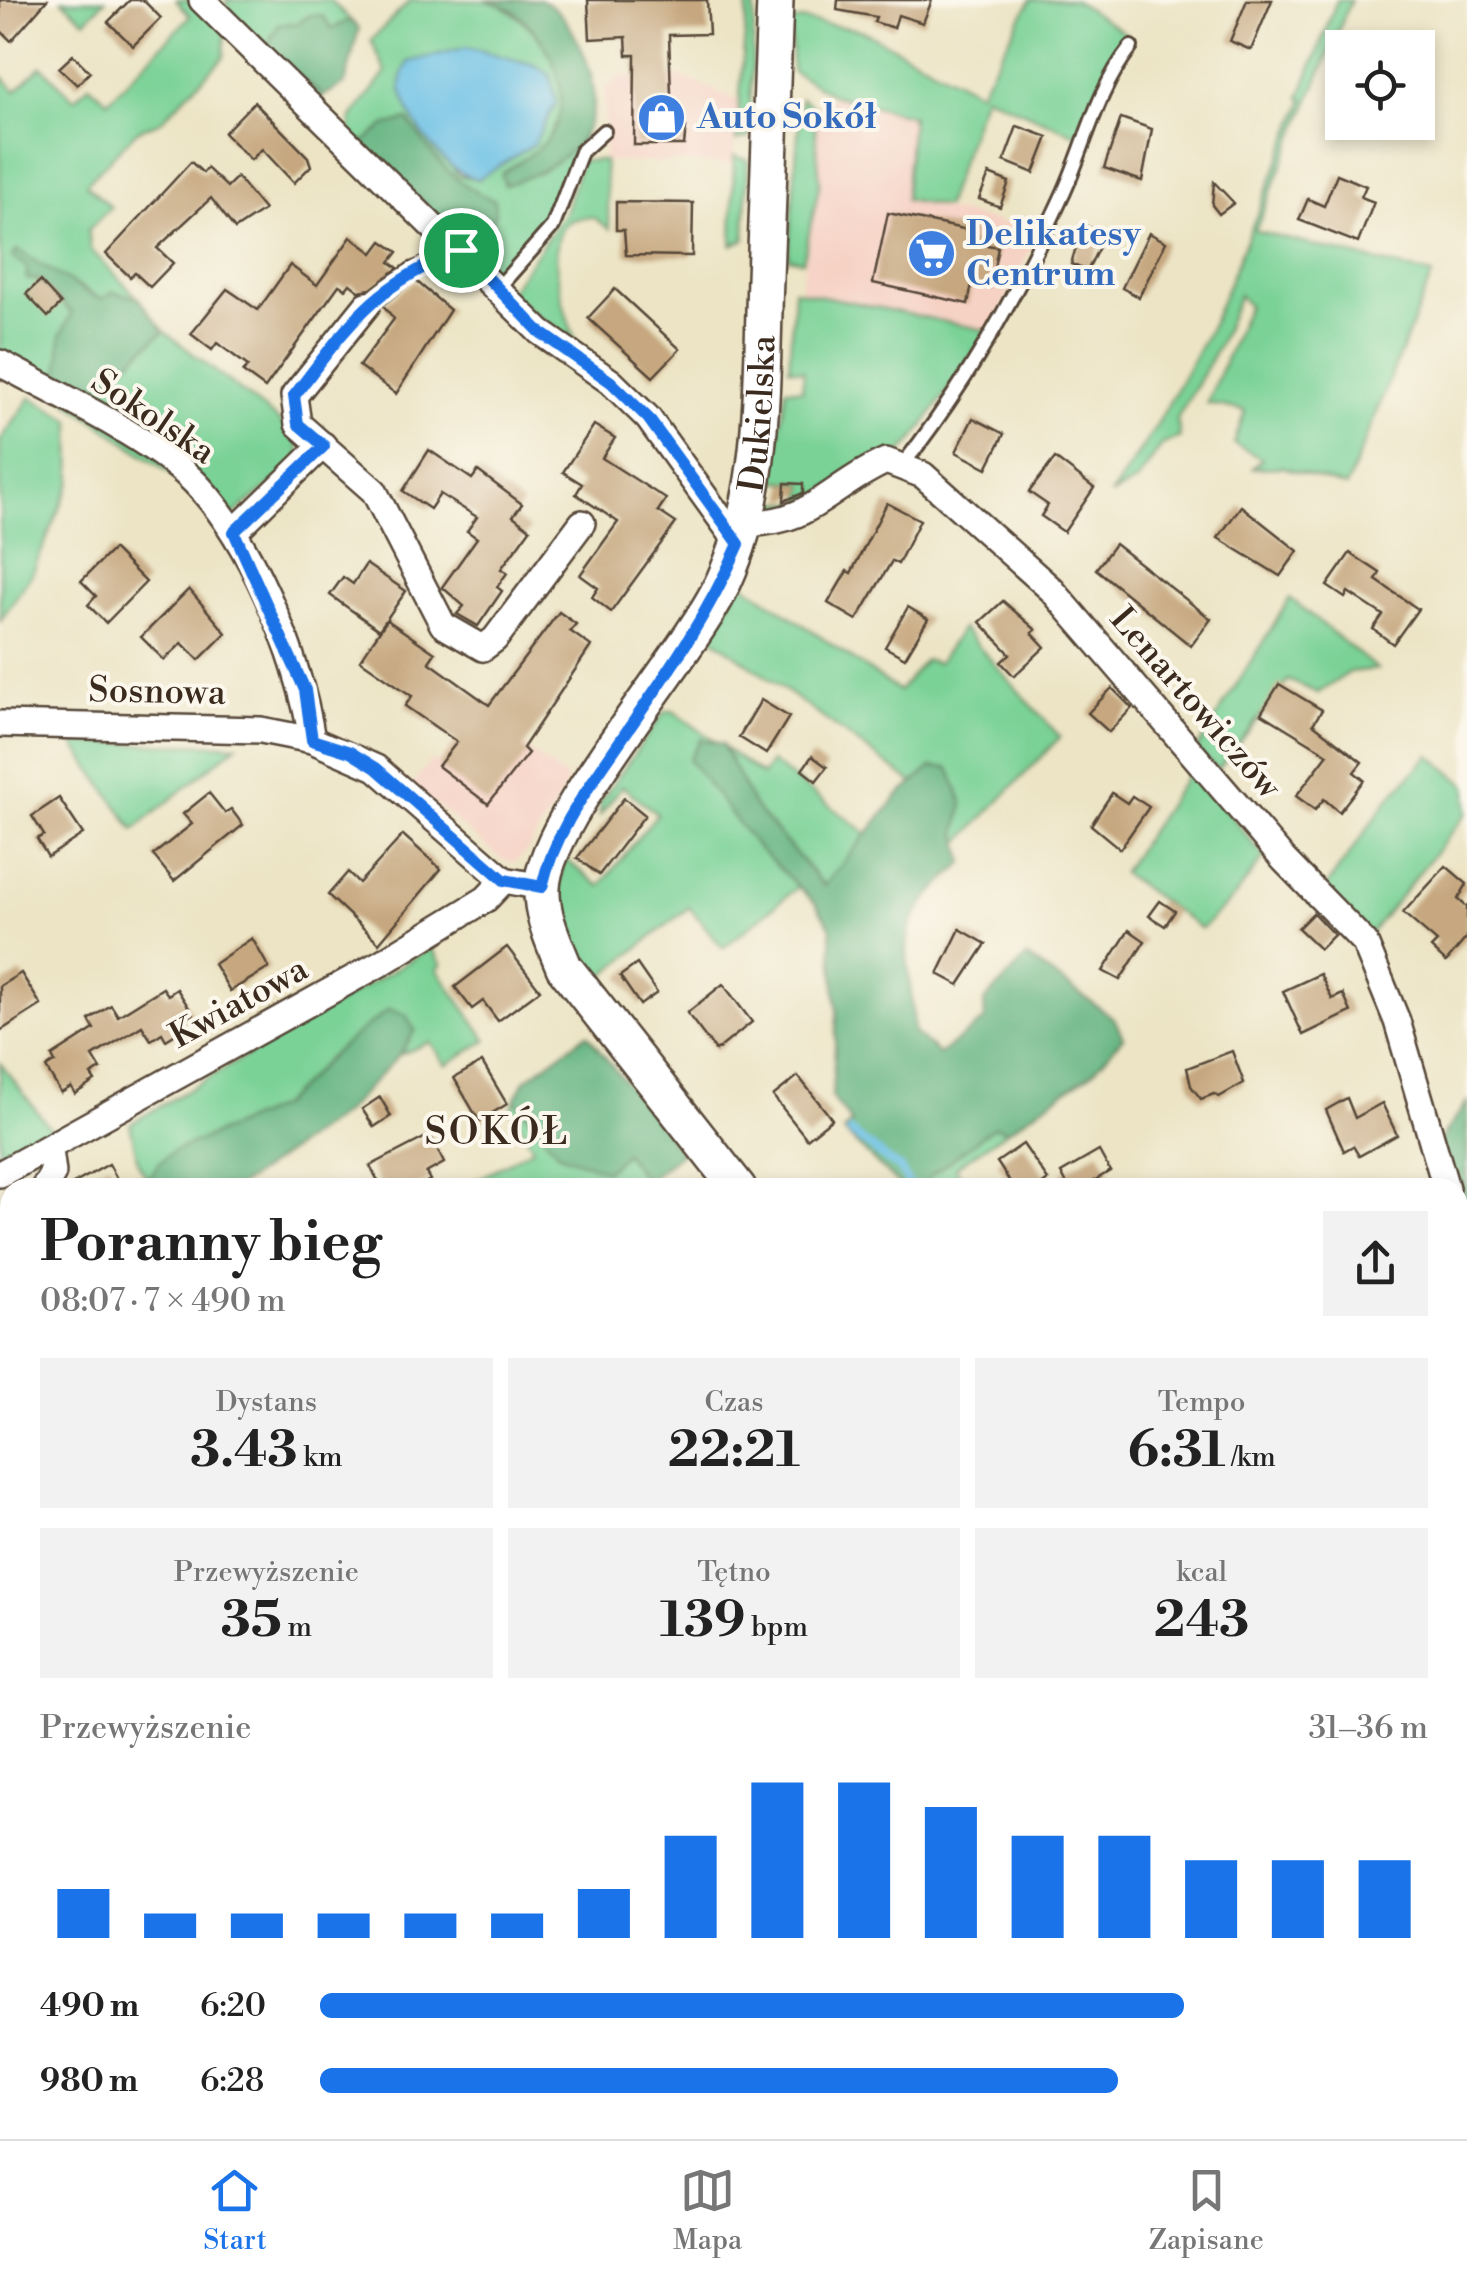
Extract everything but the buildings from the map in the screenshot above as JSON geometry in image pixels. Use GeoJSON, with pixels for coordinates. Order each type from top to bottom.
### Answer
{"type":"FeatureCollection","features":[{"type":"Feature","properties":{"kind":"main road","name":"Dukielska"},"geometry":{"type":"LineString","coordinates":[[730,1178],[564,967],[546,924],[542,887],[549,856],[577,805],[686,646],[719,591],[742,534],[762,370],[775,0]]}},
{"type":"Feature","properties":{"kind":"street"},"geometry":{"type":"LineString","coordinates":[[202,0],[461,250],[540,332],[611,382],[648,418],[742,534],[779,524],[815,506],[852,476],[886,461],[901,467]]}},
{"type":"Feature","properties":{"kind":"street"},"geometry":{"type":"LineString","coordinates":[[367,305],[294,396],[298,424],[374,491],[443,625],[479,648],[494,639],[582,523]]}},
{"type":"Feature","properties":{"kind":"street","name":"Sokolska"},"geometry":{"type":"LineString","coordinates":[[0,363],[184,472],[234,532],[305,690],[312,740]]}},
{"type":"Feature","properties":{"kind":"street"},"geometry":{"type":"LineString","coordinates":[[234,532],[324,446]]}},
{"type":"Feature","properties":{"kind":"street","name":"Lenartowiczów"},"geometry":{"type":"LineString","coordinates":[[901,467],[924,474],[1052,590],[1284,860],[1365,943],[1397,1020],[1408,1085],[1442,1178]]}},
{"type":"Feature","properties":{"kind":"street","name":"Sosnowa"},"geometry":{"type":"LineString","coordinates":[[0,724],[261,730],[312,740]]}},
{"type":"Feature","properties":{"kind":"street"},"geometry":{"type":"LineString","coordinates":[[312,740],[350,752],[376,768],[504,880],[542,887]]}},
{"type":"Feature","properties":{"kind":"street","name":"Kwiatowa"},"geometry":{"type":"LineString","coordinates":[[0,1174],[50,1150],[440,929],[486,900],[504,880]]}},
{"type":"Feature","properties":{"kind":"street"},"geometry":{"type":"LineString","coordinates":[[50,1150],[50,1178]]}},
{"type":"Feature","properties":{"kind":"lane"},"geometry":{"type":"LineString","coordinates":[[901,467],[993,335],[1065,190],[1111,72],[1130,47]]}},
{"type":"Feature","properties":{"kind":"lane"},"geometry":{"type":"LineString","coordinates":[[498,288],[553,226],[581,152],[604,131]]}},
{"type":"Feature","properties":{"kind":"lane"},"geometry":{"type":"LineString","coordinates":[[367,305],[411,270],[461,250]]}},
{"type":"Feature","properties":{"kind":"shaded area"},"geometry":{"type":"Polygon","coordinates":[[[622,76],[683,77],[740,101],[733,164],[604,161],[605,89],[622,76]]]}},
{"type":"Feature","properties":{"kind":"shaded area"},"geometry":{"type":"Polygon","coordinates":[[[837,96],[913,116],[906,200],[1039,232],[990,331],[800,290],[820,182],[813,106],[837,96]]]}},
{"type":"Feature","properties":{"kind":"shaded area"},"geometry":{"type":"Polygon","coordinates":[[[479,712],[566,778],[566,786],[527,851],[515,862],[502,860],[412,785],[431,760],[438,764],[479,712]]]}},
{"type":"Feature","properties":{"kind":"green space"},"geometry":{"type":"Polygon","coordinates":[[[62,0],[105,0],[85,21],[62,0]]]}},
{"type":"Feature","properties":{"kind":"green space"},"geometry":{"type":"Polygon","coordinates":[[[176,0],[196,0],[225,32],[224,57],[161,121],[137,131],[86,184],[111,207],[88,230],[90,249],[138,298],[113,292],[103,300],[33,261],[26,276],[44,284],[72,314],[65,326],[107,381],[164,331],[297,435],[301,461],[232,516],[0,355],[0,74],[16,91],[41,66],[74,99],[89,85],[108,101],[190,16],[176,0]]]}},
{"type":"Feature","properties":{"kind":"green space"},"geometry":{"type":"Polygon","coordinates":[[[226,0],[330,0],[350,20],[331,29],[310,15],[298,23],[279,24],[305,84],[323,96],[316,105],[227,7],[226,0]]]}},
{"type":"Feature","properties":{"kind":"green space"},"geometry":{"type":"Polygon","coordinates":[[[411,0],[490,1],[504,7],[532,30],[555,62],[564,97],[547,141],[552,163],[583,139],[550,223],[499,275],[447,226],[494,200],[455,177],[408,120],[361,144],[350,131],[351,119],[386,72],[371,40],[411,0]],[[402,92],[458,175],[478,179],[402,92]]]}},
{"type":"Feature","properties":{"kind":"green space"},"geometry":{"type":"Polygon","coordinates":[[[486,0],[540,0],[552,6],[576,38],[594,90],[593,112],[586,131],[573,148],[555,163],[505,185],[501,174],[541,146],[555,127],[561,92],[550,55],[528,24],[512,10],[486,0]]]}},
{"type":"Feature","properties":{"kind":"green space"},"geometry":{"type":"Polygon","coordinates":[[[748,0],[755,0],[749,137],[736,141],[748,0]]]}},
{"type":"Feature","properties":{"kind":"green space"},"geometry":{"type":"Polygon","coordinates":[[[1031,0],[1074,0],[1125,33],[1127,40],[1117,54],[1082,137],[984,95],[945,207],[905,200],[912,116],[835,96],[792,71],[791,22],[801,20],[861,30],[979,92],[1031,0]]]}},
{"type":"Feature","properties":{"kind":"green space"},"geometry":{"type":"Polygon","coordinates":[[[1337,0],[1351,0],[1339,30],[1326,30],[1337,0]]]}},
{"type":"Feature","properties":{"kind":"green space"},"geometry":{"type":"Polygon","coordinates":[[[310,15],[323,16],[332,29],[350,20],[359,28],[345,84],[323,96],[271,53],[268,43],[279,24],[298,23],[310,15]]]}},
{"type":"Feature","properties":{"kind":"green space"},"geometry":{"type":"Polygon","coordinates":[[[1325,32],[1325,63],[1255,231],[1432,275],[1346,487],[1283,467],[1253,468],[1262,459],[1234,444],[1245,411],[1207,403],[1248,306],[1239,295],[1219,345],[1177,419],[1180,437],[1163,444],[1137,481],[1111,495],[1155,428],[1211,326],[1304,100],[1300,98],[1325,32]]]}},
{"type":"Feature","properties":{"kind":"green space"},"geometry":{"type":"Polygon","coordinates":[[[801,98],[813,106],[820,182],[803,261],[788,258],[801,98]]]}},
{"type":"Feature","properties":{"kind":"green space"},"geometry":{"type":"Polygon","coordinates":[[[408,120],[455,177],[494,200],[495,214],[486,234],[447,226],[361,144],[385,126],[408,120]]]}},
{"type":"Feature","properties":{"kind":"green space"},"geometry":{"type":"Polygon","coordinates":[[[734,156],[748,160],[745,239],[732,245],[734,156]]]}},
{"type":"Feature","properties":{"kind":"green space"},"geometry":{"type":"Polygon","coordinates":[[[581,160],[604,161],[610,229],[593,217],[577,218],[561,232],[557,246],[559,282],[578,346],[508,293],[565,213],[581,160]]]}},
{"type":"Feature","properties":{"kind":"green space"},"geometry":{"type":"Polygon","coordinates":[[[17,250],[93,296],[102,299],[113,292],[138,298],[164,331],[107,381],[77,393],[59,374],[61,335],[72,313],[38,280],[27,279],[27,267],[13,257],[17,250]]]}},
{"type":"Feature","properties":{"kind":"green space"},"geometry":{"type":"Polygon","coordinates":[[[794,290],[990,331],[911,443],[899,454],[849,475],[779,521],[768,519],[771,502],[802,504],[804,483],[773,481],[786,388],[802,390],[804,371],[789,368],[794,290]]]}},
{"type":"Feature","properties":{"kind":"green space"},"geometry":{"type":"Polygon","coordinates":[[[31,397],[71,420],[72,480],[32,574],[0,621],[0,441],[31,397]]]}},
{"type":"Feature","properties":{"kind":"green space"},"geometry":{"type":"Polygon","coordinates":[[[741,582],[899,691],[925,660],[938,663],[962,628],[1060,737],[959,843],[957,831],[963,803],[932,767],[913,783],[710,636],[741,582]]]}},
{"type":"Feature","properties":{"kind":"green space"},"geometry":{"type":"Polygon","coordinates":[[[1290,598],[1377,669],[1350,672],[1318,693],[1288,680],[1218,770],[1196,750],[1290,598]]]}},
{"type":"Feature","properties":{"kind":"green space"},"geometry":{"type":"Polygon","coordinates":[[[665,711],[673,711],[724,748],[789,876],[799,886],[723,948],[689,907],[592,985],[570,940],[561,909],[565,859],[600,886],[657,814],[622,786],[600,815],[600,802],[665,711]]]}},
{"type":"Feature","properties":{"kind":"green space"},"geometry":{"type":"Polygon","coordinates":[[[701,739],[722,744],[754,806],[824,886],[898,796],[932,767],[949,768],[963,803],[957,831],[964,863],[922,906],[907,940],[914,1033],[939,1054],[985,1020],[984,1002],[1027,957],[1114,1018],[1123,1037],[1093,1072],[1007,1131],[995,1126],[929,1178],[892,1178],[843,1131],[852,1123],[832,1097],[837,1012],[830,926],[815,903],[756,846],[689,760],[701,739]]]}},
{"type":"Feature","properties":{"kind":"green space"},"geometry":{"type":"Polygon","coordinates":[[[73,743],[237,745],[134,830],[73,743]]]}},
{"type":"Feature","properties":{"kind":"green space"},"geometry":{"type":"Polygon","coordinates":[[[724,748],[762,775],[771,762],[868,834],[825,886],[754,806],[724,748]]]}},
{"type":"Feature","properties":{"kind":"green space"},"geometry":{"type":"Polygon","coordinates":[[[1430,755],[1467,786],[1467,813],[1369,935],[1323,891],[1390,797],[1430,755]]]}},
{"type":"Feature","properties":{"kind":"green space"},"geometry":{"type":"Polygon","coordinates":[[[1192,767],[1264,857],[1236,895],[1201,929],[1122,873],[1192,767]]]}},
{"type":"Feature","properties":{"kind":"green space"},"geometry":{"type":"Polygon","coordinates":[[[431,948],[442,965],[437,969],[487,1040],[446,1065],[430,1042],[399,1055],[415,1031],[337,1050],[279,1107],[174,1151],[149,1178],[138,1163],[130,1124],[431,948]]]}},
{"type":"Feature","properties":{"kind":"green space"},"geometry":{"type":"Polygon","coordinates":[[[389,1009],[406,1015],[415,1031],[399,1055],[344,1113],[251,1178],[149,1178],[174,1151],[279,1107],[337,1050],[389,1009]]]}},
{"type":"Feature","properties":{"kind":"green space"},"geometry":{"type":"Polygon","coordinates":[[[587,1034],[681,1153],[651,1178],[643,1178],[625,1153],[606,1171],[559,1154],[515,1100],[525,1080],[587,1034]]]}},
{"type":"Feature","properties":{"kind":"green space"},"geometry":{"type":"Polygon","coordinates":[[[0,1063],[60,1141],[0,1172],[0,1063]]]}},
{"type":"Feature","properties":{"kind":"green space"},"geometry":{"type":"Polygon","coordinates":[[[515,1100],[559,1154],[625,1153],[643,1178],[480,1178],[533,1148],[511,1108],[515,1100]]]}},
{"type":"Feature","properties":{"kind":"green space"},"geometry":{"type":"Polygon","coordinates":[[[1467,1102],[1467,1178],[1454,1178],[1438,1143],[1467,1102]]]}},
{"type":"Feature","properties":{"kind":"green space"},"geometry":{"type":"Polygon","coordinates":[[[995,1126],[1007,1131],[955,1167],[962,1178],[929,1177],[995,1126]]]}},
{"type":"Feature","properties":{"kind":"water"},"geometry":{"type":"Polygon","coordinates":[[[467,47],[535,65],[550,75],[556,103],[533,145],[478,179],[454,168],[431,146],[413,119],[401,89],[408,62],[467,47]]]}},
{"type":"Feature","properties":{"kind":"waterway"},"geometry":{"type":"LineString","coordinates":[[850,1132],[900,1169],[905,1178]]}},
{"type":"Feature","properties":{"kind":"place","name":"Auto Sokół"},"geometry":{"type":"Point","coordinates":[662,117]}},
{"type":"Feature","properties":{"kind":"place","name":"Delikatesy Centrum"},"geometry":{"type":"Point","coordinates":[931,254]}},
{"type":"Feature","properties":{"kind":"district","name":"SOKÓŁ"},"geometry":{"type":"Point","coordinates":[497,1132]}},
{"type":"Feature","properties":{"kind":"route"},"geometry":{"type":"LineString","coordinates":[[461,250],[540,332],[611,382],[648,418],[715,518],[739,544],[719,591],[686,646],[577,805],[549,856],[542,887],[504,880],[376,768],[350,752],[312,740],[305,690],[234,532],[324,446],[298,424],[294,396],[361,310],[411,270],[461,250]]}}]}
